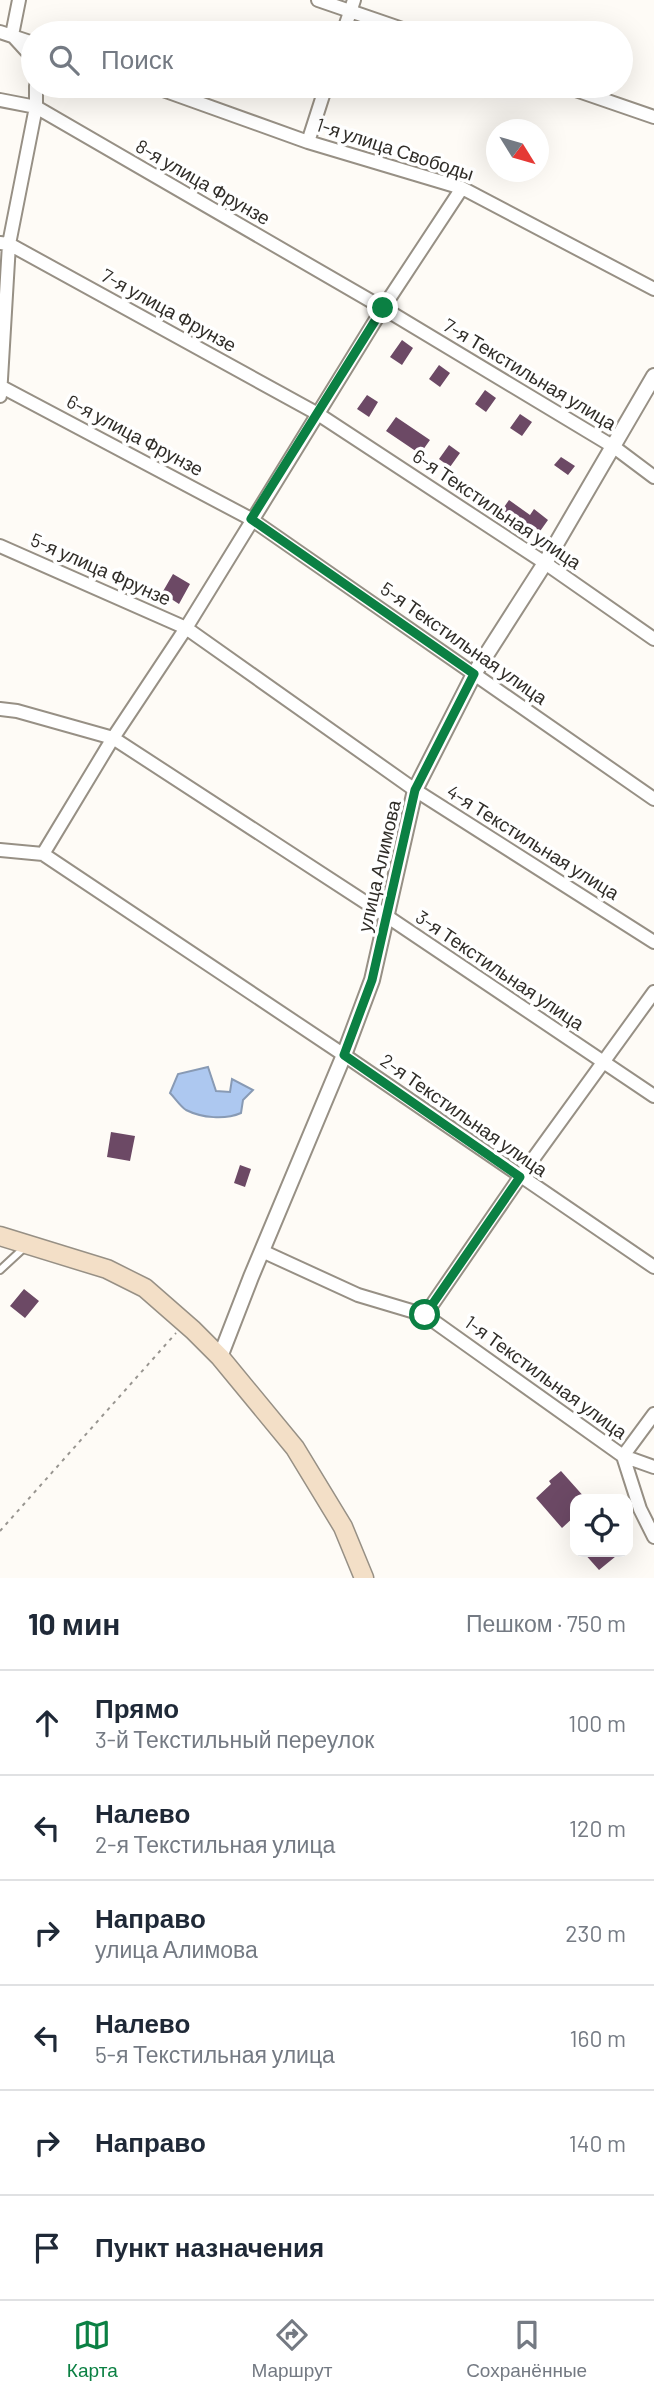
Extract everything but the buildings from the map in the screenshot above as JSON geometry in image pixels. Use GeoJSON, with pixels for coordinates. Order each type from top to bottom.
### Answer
{"type":"FeatureCollection","features":[{"type":"Feature","properties":{"kind":"main road"},"geometry":{"type":"LineString","coordinates":[[0,1236],[107,1269],[145,1288],[185,1322],[220,1357],[295,1448],[342,1527],[364,1578]]}},
{"type":"Feature","properties":{"kind":"street"},"geometry":{"type":"LineString","coordinates":[[19,0],[6,33],[21,47]]}},
{"type":"Feature","properties":{"kind":"street"},"geometry":{"type":"LineString","coordinates":[[318,0],[352,5],[387,21]]}},
{"type":"Feature","properties":{"kind":"street"},"geometry":{"type":"LineString","coordinates":[[0,389],[5,244],[36,98]]}},
{"type":"Feature","properties":{"kind":"street","name":"1-я улица Свободы"},"geometry":{"type":"LineString","coordinates":[[185,98],[308,142],[462,188],[654,289]]}},
{"type":"Feature","properties":{"kind":"street"},"geometry":{"type":"LineString","coordinates":[[308,142],[322,98]]}},
{"type":"Feature","properties":{"kind":"street"},"geometry":{"type":"LineString","coordinates":[[599,98],[654,117]]}},
{"type":"Feature","properties":{"kind":"street","name":"8-я улица Фрунзе"},"geometry":{"type":"LineString","coordinates":[[0,100],[36,107],[383,308]]}},
{"type":"Feature","properties":{"kind":"street"},"geometry":{"type":"LineString","coordinates":[[0,850],[43,854],[383,308],[462,188]]}},
{"type":"Feature","properties":{"kind":"street","name":"7-я улица Фрунзе"},"geometry":{"type":"LineString","coordinates":[[5,244],[318,414]]}},
{"type":"Feature","properties":{"kind":"street","name":"7-я Текстильная улица"},"geometry":{"type":"LineString","coordinates":[[383,308],[614,447],[654,477]]}},
{"type":"Feature","properties":{"kind":"street","name":"улица Алимова"},"geometry":{"type":"LineString","coordinates":[[220,1357],[372,980],[415,790],[474,674],[545,563],[654,376]]}},
{"type":"Feature","properties":{"kind":"street","name":"6-я улица Фрунзе"},"geometry":{"type":"LineString","coordinates":[[0,389],[251,519]]}},
{"type":"Feature","properties":{"kind":"street","name":"6-я Текстильная улица"},"geometry":{"type":"LineString","coordinates":[[318,414],[545,563],[654,639]]}},
{"type":"Feature","properties":{"kind":"street","name":"5-я Текстильная улица"},"geometry":{"type":"LineString","coordinates":[[251,519],[654,799]]}},
{"type":"Feature","properties":{"kind":"street","name":"5-я улица Фрунзе"},"geometry":{"type":"LineString","coordinates":[[0,546],[186,628]]}},
{"type":"Feature","properties":{"kind":"street","name":"4-я Текстильная улица"},"geometry":{"type":"LineString","coordinates":[[186,628],[415,790],[654,942]]}},
{"type":"Feature","properties":{"kind":"street","name":"3-я Текстильная улица"},"geometry":{"type":"LineString","coordinates":[[0,709],[17,711],[113,738],[388,917],[654,1096]]}},
{"type":"Feature","properties":{"kind":"street","name":"2-я Текстильная улица"},"geometry":{"type":"LineString","coordinates":[[43,854],[344,1055],[654,1268]]}},
{"type":"Feature","properties":{"kind":"street"},"geometry":{"type":"LineString","coordinates":[[425,1315],[520,1177],[654,992]]}},
{"type":"Feature","properties":{"kind":"street","name":"1-я Текстильная улица"},"geometry":{"type":"LineString","coordinates":[[262,1251],[358,1295],[425,1315],[623,1456],[654,1467]]}},
{"type":"Feature","properties":{"kind":"street"},"geometry":{"type":"LineString","coordinates":[[654,1414],[623,1456],[640,1508],[654,1537]]}},
{"type":"Feature","properties":{"kind":"lane"},"geometry":{"type":"LineString","coordinates":[[0,1269],[27,1244]]}},
{"type":"Feature","properties":{"kind":"path"},"geometry":{"type":"LineString","coordinates":[[0,1531],[185,1322]]}},
{"type":"Feature","properties":{"kind":"water"},"geometry":{"type":"Polygon","coordinates":[[[208,1067],[216,1091],[230,1092],[232,1079],[253,1090],[243,1100],[241,1113],[221,1117],[199,1115],[186,1110],[170,1093],[178,1074],[208,1067]]]}},
{"type":"Feature","properties":{"kind":"route"},"geometry":{"type":"LineString","coordinates":[[383,308],[251,519],[474,674],[415,790],[372,980],[344,1055],[520,1177],[425,1315]]}}]}
